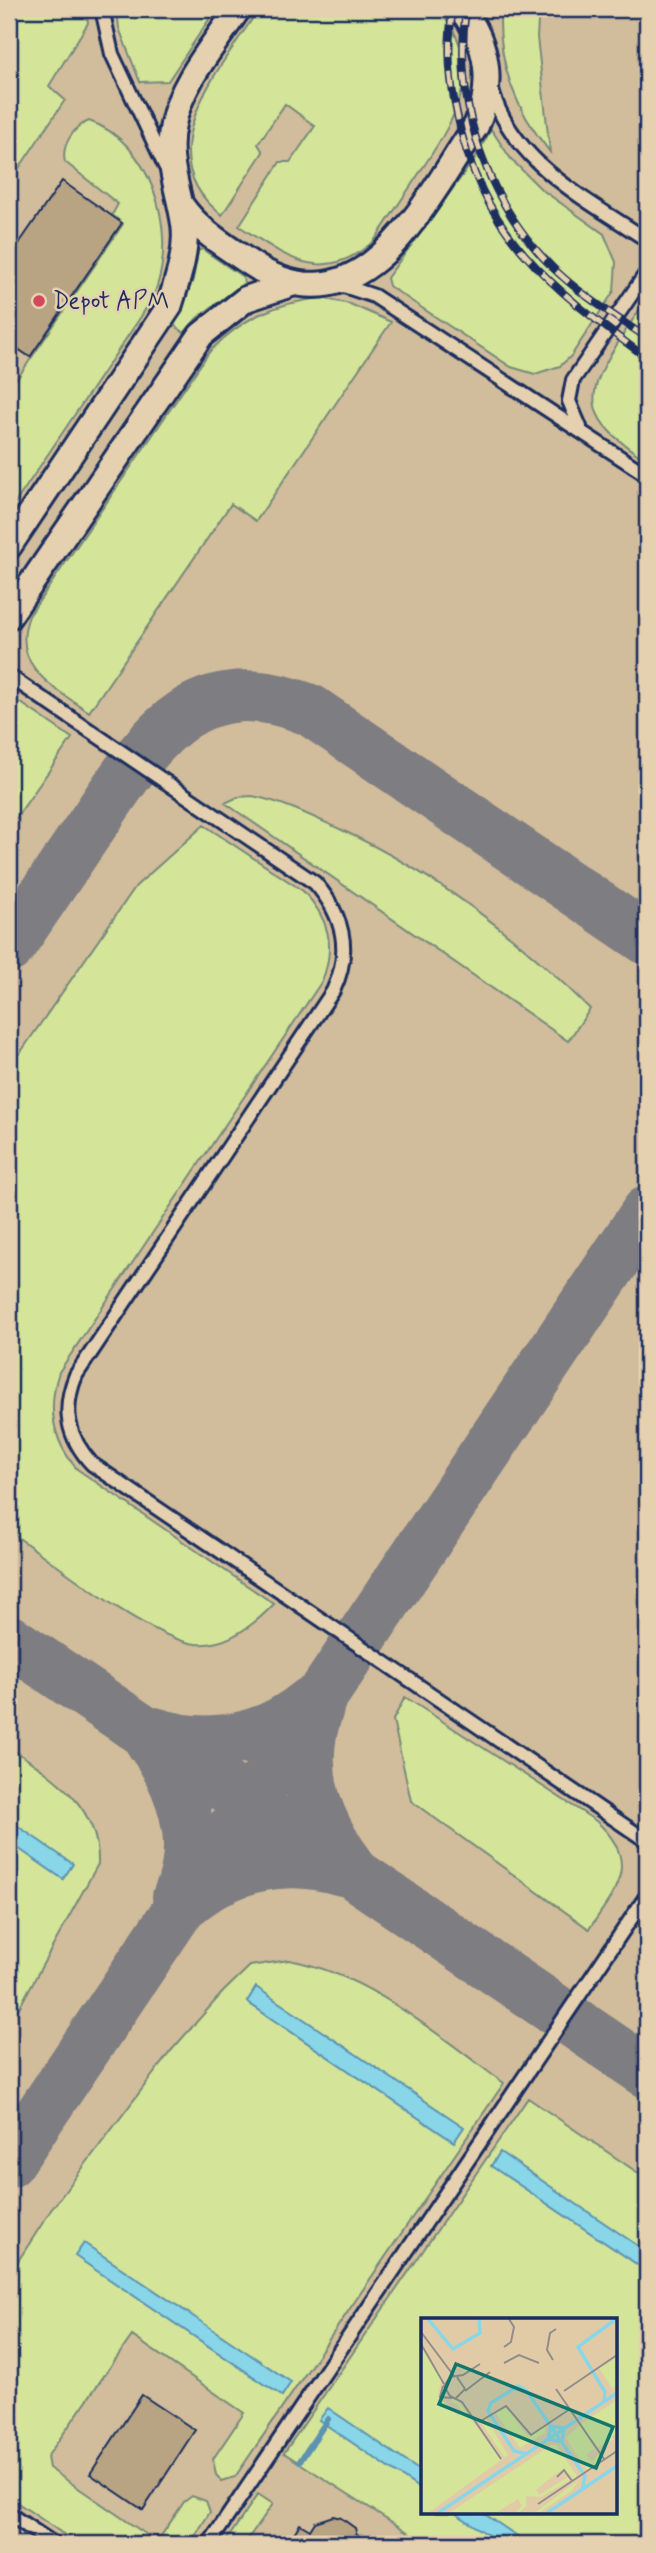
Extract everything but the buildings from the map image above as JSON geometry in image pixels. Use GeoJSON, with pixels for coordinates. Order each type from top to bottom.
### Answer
{"type":"FeatureCollection","features":[{"type":"Feature","properties":{"kind":"street"},"geometry":{"type":"LineString","coordinates":[[9,546],[169,307],[184,247],[185,226],[170,146],[178,105],[238,9]]}},
{"type":"Feature","properties":{"kind":"street"},"geometry":{"type":"LineString","coordinates":[[461,9],[470,20],[484,50]]}},
{"type":"Feature","properties":{"kind":"street"},"geometry":{"type":"LineString","coordinates":[[9,616],[201,335],[246,299],[278,286],[324,282],[356,275],[382,258],[393,246],[476,126],[486,97],[488,77],[484,50],[485,9]]}},
{"type":"Feature","properties":{"kind":"street"},"geometry":{"type":"LineString","coordinates":[[178,197],[201,230],[267,274],[298,283]]}},
{"type":"Feature","properties":{"kind":"lane"},"geometry":{"type":"LineString","coordinates":[[102,9],[112,54],[178,197]]}},
{"type":"Feature","properties":{"kind":"lane"},"geometry":{"type":"LineString","coordinates":[[488,77],[503,117],[537,163],[647,240]]}},
{"type":"Feature","properties":{"kind":"lane"},"geometry":{"type":"LineString","coordinates":[[582,430],[569,401],[573,380],[647,272]]}},
{"type":"Feature","properties":{"kind":"lane"},"geometry":{"type":"LineString","coordinates":[[324,282],[342,284],[374,296],[647,475]]}},
{"type":"Feature","properties":{"kind":"lane"},"geometry":{"type":"LineString","coordinates":[[9,676],[315,883],[335,909],[344,940],[341,974],[333,991],[76,1375],[68,1396],[67,1417],[71,1434],[80,1452],[92,1464],[647,1841]]}},
{"type":"Feature","properties":{"kind":"lane"},"geometry":{"type":"LineString","coordinates":[[209,2544],[647,1895]]}},
{"type":"Feature","properties":{"kind":"lane"},"geometry":{"type":"LineString","coordinates":[[9,2514],[54,2544]]}},
{"type":"Feature","properties":{"kind":"shaded area"},"geometry":{"type":"Polygon","coordinates":[[[9,9],[647,9],[647,2544],[9,2544],[9,9]]]}},
{"type":"Feature","properties":{"kind":"green space"},"geometry":{"type":"Polygon","coordinates":[[[9,9],[86,9],[88,23],[49,86],[65,100],[9,183],[9,9]]]}},
{"type":"Feature","properties":{"kind":"green space"},"geometry":{"type":"Polygon","coordinates":[[[117,9],[216,9],[168,81],[140,82],[119,28],[117,9]]]}},
{"type":"Feature","properties":{"kind":"green space"},"geometry":{"type":"Polygon","coordinates":[[[259,9],[437,9],[453,29],[462,50],[462,90],[446,129],[374,241],[355,255],[338,262],[321,264],[290,257],[239,226],[280,162],[290,162],[315,126],[285,104],[258,144],[263,152],[222,215],[199,191],[189,166],[189,139],[197,111],[226,57],[259,9]]]}},
{"type":"Feature","properties":{"kind":"green space"},"geometry":{"type":"Polygon","coordinates":[[[500,9],[543,9],[538,22],[537,37],[550,152],[527,119],[511,85],[502,49],[500,9]]]}},
{"type":"Feature","properties":{"kind":"green space"},"geometry":{"type":"Polygon","coordinates":[[[89,121],[111,132],[128,147],[143,167],[160,214],[162,263],[156,290],[142,315],[9,512],[9,374],[17,379],[123,224],[112,215],[118,204],[65,162],[69,138],[89,121]]]}},
{"type":"Feature","properties":{"kind":"green space"},"geometry":{"type":"Polygon","coordinates":[[[491,129],[511,159],[541,189],[604,234],[616,262],[614,291],[571,356],[560,366],[535,374],[511,367],[389,286],[387,278],[476,157],[491,129]]]}},
{"type":"Feature","properties":{"kind":"green space"},"geometry":{"type":"Polygon","coordinates":[[[202,249],[243,277],[244,283],[197,318],[184,333],[174,325],[193,280],[198,251],[202,249]]]}},
{"type":"Feature","properties":{"kind":"green space"},"geometry":{"type":"Polygon","coordinates":[[[321,298],[350,304],[391,322],[256,521],[231,504],[89,712],[49,684],[30,662],[25,649],[29,616],[210,351],[234,330],[260,314],[304,300],[321,298]]]}},
{"type":"Feature","properties":{"kind":"green space"},"geometry":{"type":"Polygon","coordinates":[[[647,301],[647,446],[640,456],[609,431],[600,420],[595,408],[595,395],[605,365],[647,301]]]}},
{"type":"Feature","properties":{"kind":"green space"},"geometry":{"type":"Polygon","coordinates":[[[9,701],[21,703],[72,738],[9,828],[9,701]]]}},
{"type":"Feature","properties":{"kind":"green space"},"geometry":{"type":"Polygon","coordinates":[[[252,796],[298,810],[377,848],[443,887],[504,932],[590,1009],[568,1041],[225,803],[238,797],[252,796]]]}},
{"type":"Feature","properties":{"kind":"green space"},"geometry":{"type":"Polygon","coordinates":[[[204,825],[303,891],[312,901],[328,933],[329,956],[326,968],[322,981],[59,1372],[53,1398],[57,1435],[77,1469],[274,1604],[258,1620],[239,1633],[218,1642],[196,1644],[176,1639],[127,1614],[9,1531],[9,1069],[136,886],[204,825]]]}},
{"type":"Feature","properties":{"kind":"green space"},"geometry":{"type":"Polygon","coordinates":[[[405,1697],[596,1821],[610,1835],[618,1849],[620,1875],[608,1901],[589,1929],[411,1801],[393,1720],[405,1697]]]}},
{"type":"Feature","properties":{"kind":"green space"},"geometry":{"type":"Polygon","coordinates":[[[9,1747],[57,1781],[82,1809],[97,1843],[98,1864],[9,2026],[9,1747]]]}},
{"type":"Feature","properties":{"kind":"green space"},"geometry":{"type":"Polygon","coordinates":[[[289,1960],[348,1979],[402,2009],[504,2083],[235,2477],[222,2481],[216,2475],[213,2459],[244,2413],[132,2336],[47,2457],[49,2468],[150,2537],[161,2536],[184,2502],[192,2496],[206,2501],[210,2512],[190,2544],[78,2544],[9,2497],[9,2275],[51,2210],[170,2052],[250,1966],[289,1960]],[[256,1988],[247,2002],[454,2141],[463,2127],[256,1988]]]}},
{"type":"Feature","properties":{"kind":"green space"},"geometry":{"type":"Polygon","coordinates":[[[528,2098],[647,2179],[647,2544],[413,2544],[417,2538],[284,2453],[528,2098]]]}},
{"type":"Feature","properties":{"kind":"green space"},"geometry":{"type":"Polygon","coordinates":[[[258,2494],[273,2504],[244,2544],[224,2544],[258,2494]]]}},
{"type":"Feature","properties":{"kind":"water"},"geometry":{"type":"Polygon","coordinates":[[[9,1820],[73,1864],[63,1879],[9,1842],[9,1820]]]}},
{"type":"Feature","properties":{"kind":"water"},"geometry":{"type":"Polygon","coordinates":[[[256,1987],[464,2127],[454,2142],[247,2002],[256,1987]]]}},
{"type":"Feature","properties":{"kind":"water"},"geometry":{"type":"Polygon","coordinates":[[[500,2152],[647,2252],[647,2271],[491,2166],[500,2152]]]}},
{"type":"Feature","properties":{"kind":"water"},"geometry":{"type":"Polygon","coordinates":[[[84,2243],[291,2382],[282,2396],[75,2256],[84,2243]]]}},
{"type":"Feature","properties":{"kind":"water"},"geometry":{"type":"Polygon","coordinates":[[[328,2408],[421,2472],[421,2490],[319,2420],[328,2408]]]}},
{"type":"Feature","properties":{"kind":"water"},"geometry":{"type":"Polygon","coordinates":[[[457,2514],[484,2514],[529,2544],[502,2544],[457,2514]]]}},
{"type":"Feature","properties":{"kind":"waterway"},"geometry":{"type":"LineString","coordinates":[[300,2461],[328,2419]]}},
{"type":"Feature","properties":{"kind":"taxiway"},"geometry":{"type":"LineString","coordinates":[[9,947],[114,792],[156,738],[179,718],[205,703],[235,696],[270,698],[310,710],[647,939]]}},
{"type":"Feature","properties":{"kind":"taxiway"},"geometry":{"type":"LineString","coordinates":[[9,2162],[647,1212]]}},
{"type":"Feature","properties":{"kind":"taxiway"},"geometry":{"type":"LineString","coordinates":[[9,1640],[647,2072]]}},
{"type":"Feature","properties":{"kind":"taxiway"},"geometry":{"type":"LineString","coordinates":[[154,1733],[196,1741],[237,1738],[275,1725],[311,1702]]}},
{"type":"Feature","properties":{"kind":"taxiway"},"geometry":{"type":"LineString","coordinates":[[318,1708],[309,1750],[312,1790],[326,1829],[349,1865]]}},
{"type":"Feature","properties":{"kind":"taxiway"},"geometry":{"type":"LineString","coordinates":[[150,1740],[180,1795],[189,1835],[189,1856],[178,1897]]}},
{"type":"Feature","properties":{"kind":"taxiway"},"geometry":{"type":"LineString","coordinates":[[186,1902],[222,1879],[260,1865],[301,1862],[343,1870]]}},
{"type":"Feature","properties":{"kind":"railway"},"geometry":{"type":"LineString","coordinates":[[453,9],[449,47],[450,72],[467,153],[482,191],[501,224],[524,254],[550,281],[647,358]]}},
{"type":"Feature","properties":{"kind":"railway"},"geometry":{"type":"LineString","coordinates":[[466,9],[463,44],[470,114],[492,181],[509,212],[529,241],[553,268],[598,305],[647,338]]}},
{"type":"Feature","properties":{"kind":"place","name":"Depot APM"},"geometry":{"type":"Point","coordinates":[39,301]}}]}
